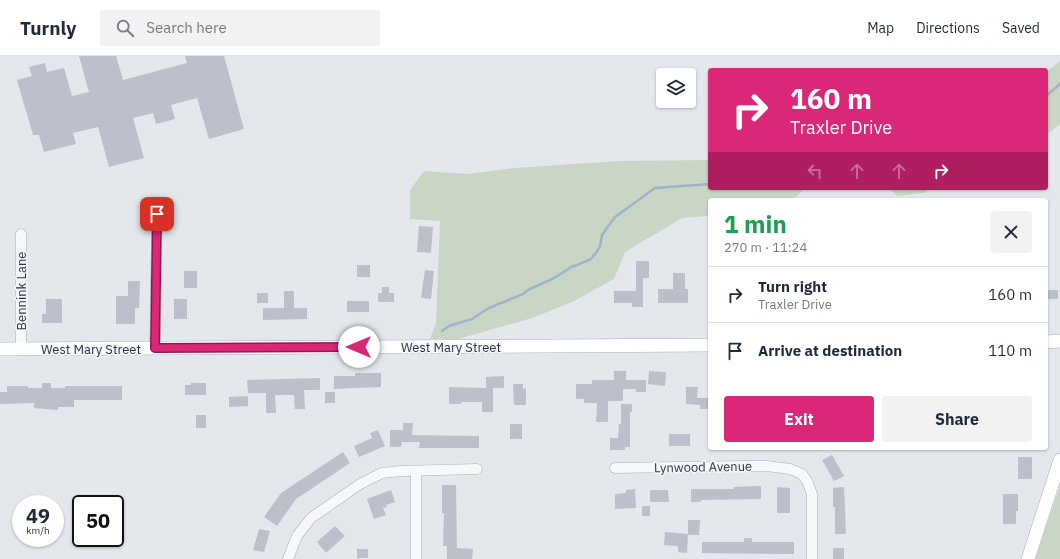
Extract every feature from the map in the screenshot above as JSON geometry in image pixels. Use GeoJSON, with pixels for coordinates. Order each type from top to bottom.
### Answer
{"type":"FeatureCollection","features":[{"type":"Feature","properties":{"kind":"main road"},"geometry":{"type":"LineString","coordinates":[[1048,342],[1060,341]]}},
{"type":"Feature","properties":{"kind":"main road","name":"West Mary Street"},"geometry":{"type":"LineString","coordinates":[[0,349],[708,345]]}},
{"type":"Feature","properties":{"kind":"main road"},"geometry":{"type":"LineString","coordinates":[[1028,559],[1060,460]]}},
{"type":"Feature","properties":{"kind":"street"},"geometry":{"type":"LineString","coordinates":[[155,348],[157,214]]}},
{"type":"Feature","properties":{"kind":"street","name":"Bennink Lane"},"geometry":{"type":"LineString","coordinates":[[21,234],[21,349]]}},
{"type":"Feature","properties":{"kind":"street","name":"Lynwood Avenue"},"geometry":{"type":"LineString","coordinates":[[615,468],[752,466],[790,469],[802,474],[807,481],[812,494],[812,559]]}},
{"type":"Feature","properties":{"kind":"street"},"geometry":{"type":"LineString","coordinates":[[288,559],[297,536],[311,518],[360,484],[382,474],[400,471],[477,469]]}},
{"type":"Feature","properties":{"kind":"street"},"geometry":{"type":"LineString","coordinates":[[416,470],[416,559]]}},
{"type":"Feature","properties":{"kind":"green space"},"geometry":{"type":"Polygon","coordinates":[[[1060,61],[1060,124],[1048,135],[1048,70],[1060,61]]]}},
{"type":"Feature","properties":{"kind":"green space"},"geometry":{"type":"Polygon","coordinates":[[[708,160],[708,190],[803,190],[795,198],[708,198],[708,216],[682,218],[625,252],[614,279],[572,302],[532,318],[458,339],[430,339],[436,323],[440,221],[410,219],[410,190],[424,171],[467,174],[514,168],[620,161],[708,160]]]}},
{"type":"Feature","properties":{"kind":"green space"},"geometry":{"type":"Polygon","coordinates":[[[891,190],[929,190],[924,193],[897,196],[891,190]]]}},
{"type":"Feature","properties":{"kind":"green space"},"geometry":{"type":"Polygon","coordinates":[[[1060,486],[1060,559],[1035,559],[1060,486]]]}},
{"type":"Feature","properties":{"kind":"building"},"geometry":{"type":"Polygon","coordinates":[[[79,56],[116,56],[123,80],[187,63],[185,56],[224,56],[244,129],[209,139],[197,98],[171,105],[175,119],[156,124],[153,113],[133,118],[144,158],[109,167],[98,127],[73,133],[76,144],[44,152],[39,135],[33,135],[17,80],[32,76],[29,67],[45,63],[47,72],[64,68],[72,96],[89,92],[79,56]]]}},
{"type":"Feature","properties":{"kind":"building"},"geometry":{"type":"Polygon","coordinates":[[[419,226],[433,227],[431,253],[417,252],[419,226]]]}},
{"type":"Feature","properties":{"kind":"building"},"geometry":{"type":"Polygon","coordinates":[[[636,261],[649,261],[649,278],[643,278],[643,307],[632,307],[632,303],[614,303],[614,291],[636,291],[636,261]]]}},
{"type":"Feature","properties":{"kind":"building"},"geometry":{"type":"Polygon","coordinates":[[[357,265],[370,265],[370,277],[357,277],[357,265]]]}},
{"type":"Feature","properties":{"kind":"building"},"geometry":{"type":"Polygon","coordinates":[[[425,270],[434,271],[431,299],[421,298],[425,270]]]}},
{"type":"Feature","properties":{"kind":"building"},"geometry":{"type":"Polygon","coordinates":[[[184,271],[197,271],[197,288],[184,288],[184,271]]]}},
{"type":"Feature","properties":{"kind":"building"},"geometry":{"type":"Polygon","coordinates":[[[673,273],[685,273],[685,289],[688,289],[688,303],[658,303],[658,289],[673,289],[673,273]]]}},
{"type":"Feature","properties":{"kind":"building"},"geometry":{"type":"Polygon","coordinates":[[[128,281],[140,281],[139,308],[135,308],[135,324],[116,324],[116,296],[128,296],[128,281]]]}},
{"type":"Feature","properties":{"kind":"building"},"geometry":{"type":"Polygon","coordinates":[[[382,287],[389,287],[389,293],[394,293],[394,302],[378,302],[378,293],[382,293],[382,287]]]}},
{"type":"Feature","properties":{"kind":"building"},"geometry":{"type":"Polygon","coordinates":[[[1048,290],[1058,290],[1058,299],[1048,299],[1048,290]]]}},
{"type":"Feature","properties":{"kind":"building"},"geometry":{"type":"Polygon","coordinates":[[[284,291],[294,291],[294,308],[307,308],[307,319],[263,320],[263,308],[284,308],[284,291]]]}},
{"type":"Feature","properties":{"kind":"building"},"geometry":{"type":"Polygon","coordinates":[[[257,293],[268,293],[268,303],[257,303],[257,293]]]}},
{"type":"Feature","properties":{"kind":"building"},"geometry":{"type":"Polygon","coordinates":[[[46,299],[62,299],[62,323],[42,323],[42,314],[46,314],[46,299]]]}},
{"type":"Feature","properties":{"kind":"building"},"geometry":{"type":"Polygon","coordinates":[[[174,299],[187,299],[187,319],[174,319],[174,299]]]}},
{"type":"Feature","properties":{"kind":"building"},"geometry":{"type":"Polygon","coordinates":[[[347,301],[369,301],[369,312],[347,312],[347,301]]]}},
{"type":"Feature","properties":{"kind":"building"},"geometry":{"type":"Polygon","coordinates":[[[614,371],[626,371],[626,380],[646,380],[646,392],[636,392],[636,389],[623,389],[623,401],[608,401],[608,422],[596,422],[597,403],[584,403],[584,399],[576,399],[576,384],[592,384],[592,380],[614,380],[614,371]]]}},
{"type":"Feature","properties":{"kind":"building"},"geometry":{"type":"Polygon","coordinates":[[[649,371],[666,372],[665,386],[648,384],[649,371]]]}},
{"type":"Feature","properties":{"kind":"building"},"geometry":{"type":"Polygon","coordinates":[[[355,373],[381,373],[381,387],[334,389],[334,376],[355,376],[355,373]]]}},
{"type":"Feature","properties":{"kind":"building"},"geometry":{"type":"Polygon","coordinates":[[[504,376],[504,388],[493,388],[493,412],[482,412],[482,402],[461,402],[461,404],[449,404],[449,387],[486,388],[486,377],[504,376]]]}},
{"type":"Feature","properties":{"kind":"building"},"geometry":{"type":"Polygon","coordinates":[[[320,378],[320,390],[304,390],[305,409],[295,409],[294,395],[275,395],[276,413],[266,413],[266,393],[248,393],[247,380],[320,378]]]}},
{"type":"Feature","properties":{"kind":"building"},"geometry":{"type":"Polygon","coordinates":[[[42,383],[51,383],[51,388],[65,388],[65,386],[122,386],[122,400],[74,400],[74,407],[58,407],[58,410],[34,408],[34,403],[0,404],[0,392],[7,392],[7,386],[42,388],[42,383]]]}},
{"type":"Feature","properties":{"kind":"building"},"geometry":{"type":"Polygon","coordinates":[[[191,383],[206,383],[206,395],[185,395],[185,385],[191,385],[191,383]]]}},
{"type":"Feature","properties":{"kind":"building"},"geometry":{"type":"Polygon","coordinates":[[[513,384],[523,384],[523,389],[526,388],[526,405],[514,405],[513,384]]]}},
{"type":"Feature","properties":{"kind":"building"},"geometry":{"type":"Polygon","coordinates":[[[686,387],[698,387],[697,398],[708,398],[708,409],[700,409],[700,405],[686,404],[686,387]]]}},
{"type":"Feature","properties":{"kind":"building"},"geometry":{"type":"Polygon","coordinates":[[[325,392],[335,392],[335,403],[325,403],[325,392]]]}},
{"type":"Feature","properties":{"kind":"building"},"geometry":{"type":"Polygon","coordinates":[[[248,396],[248,406],[229,407],[229,397],[248,396]]]}},
{"type":"Feature","properties":{"kind":"building"},"geometry":{"type":"Polygon","coordinates":[[[621,404],[632,404],[632,412],[630,412],[630,447],[625,447],[625,450],[610,450],[610,438],[618,438],[619,424],[621,424],[621,404]]]}},
{"type":"Feature","properties":{"kind":"building"},"geometry":{"type":"Polygon","coordinates":[[[196,415],[206,415],[206,428],[196,428],[196,415]]]}},
{"type":"Feature","properties":{"kind":"building"},"geometry":{"type":"Polygon","coordinates":[[[403,423],[413,423],[412,435],[479,436],[479,448],[419,448],[420,442],[402,442],[401,447],[390,447],[390,430],[403,430],[403,423]]]}},
{"type":"Feature","properties":{"kind":"building"},"geometry":{"type":"Polygon","coordinates":[[[510,424],[522,424],[522,439],[510,439],[510,424]]]}},
{"type":"Feature","properties":{"kind":"building"},"geometry":{"type":"Polygon","coordinates":[[[378,430],[385,446],[359,457],[354,446],[372,438],[370,433],[378,430]]]}},
{"type":"Feature","properties":{"kind":"building"},"geometry":{"type":"Polygon","coordinates":[[[669,434],[690,434],[690,446],[669,446],[669,434]]]}},
{"type":"Feature","properties":{"kind":"building"},"geometry":{"type":"Polygon","coordinates":[[[343,452],[350,463],[296,499],[277,526],[264,517],[281,493],[343,452]]]}},
{"type":"Feature","properties":{"kind":"building"},"geometry":{"type":"Polygon","coordinates":[[[832,455],[844,476],[834,481],[822,460],[832,455]]]}},
{"type":"Feature","properties":{"kind":"building"},"geometry":{"type":"Polygon","coordinates":[[[1018,457],[1032,457],[1032,479],[1018,479],[1018,457]]]}},
{"type":"Feature","properties":{"kind":"building"},"geometry":{"type":"Polygon","coordinates":[[[442,485],[456,485],[457,548],[473,549],[472,559],[447,559],[447,546],[443,546],[444,513],[442,513],[442,485]]]}},
{"type":"Feature","properties":{"kind":"building"},"geometry":{"type":"Polygon","coordinates":[[[761,486],[761,499],[701,500],[701,502],[691,502],[691,489],[734,489],[734,487],[761,486]]]}},
{"type":"Feature","properties":{"kind":"building"},"geometry":{"type":"Polygon","coordinates":[[[777,487],[790,488],[790,513],[777,513],[777,487]]]}},
{"type":"Feature","properties":{"kind":"building"},"geometry":{"type":"Polygon","coordinates":[[[844,487],[846,534],[835,534],[833,488],[844,487]]]}},
{"type":"Feature","properties":{"kind":"building"},"geometry":{"type":"Polygon","coordinates":[[[635,489],[636,508],[615,509],[615,494],[626,493],[626,490],[635,489]]]}},
{"type":"Feature","properties":{"kind":"building"},"geometry":{"type":"Polygon","coordinates":[[[391,490],[395,502],[386,505],[387,507],[383,508],[386,515],[374,519],[367,499],[391,490]]]}},
{"type":"Feature","properties":{"kind":"building"},"geometry":{"type":"Polygon","coordinates":[[[650,490],[668,490],[669,502],[650,502],[650,490]]]}},
{"type":"Feature","properties":{"kind":"building"},"geometry":{"type":"Polygon","coordinates":[[[1003,494],[1018,494],[1016,524],[1003,524],[1003,494]]]}},
{"type":"Feature","properties":{"kind":"building"},"geometry":{"type":"Polygon","coordinates":[[[642,506],[650,506],[650,516],[642,516],[642,506]]]}},
{"type":"Feature","properties":{"kind":"building"},"geometry":{"type":"Polygon","coordinates":[[[688,520],[700,520],[699,535],[688,535],[687,553],[678,552],[678,546],[664,545],[665,532],[688,534],[688,520]]]}},
{"type":"Feature","properties":{"kind":"building"},"geometry":{"type":"Polygon","coordinates":[[[335,526],[345,536],[326,553],[317,542],[335,526]]]}},
{"type":"Feature","properties":{"kind":"building"},"geometry":{"type":"Polygon","coordinates":[[[259,529],[270,531],[264,552],[253,550],[259,529]]]}},
{"type":"Feature","properties":{"kind":"building"},"geometry":{"type":"Polygon","coordinates":[[[744,538],[752,538],[752,542],[794,542],[794,554],[702,553],[702,542],[744,542],[744,538]]]}},
{"type":"Feature","properties":{"kind":"building"},"geometry":{"type":"Polygon","coordinates":[[[833,548],[844,548],[844,559],[833,559],[833,548]]]}},
{"type":"Feature","properties":{"kind":"building"},"geometry":{"type":"Polygon","coordinates":[[[357,549],[368,549],[368,558],[357,558],[357,549]]]}},
{"type":"Feature","properties":{"kind":"waterway"},"geometry":{"type":"LineString","coordinates":[[1048,94],[1060,84]]}},
{"type":"Feature","properties":{"kind":"waterway"},"geometry":{"type":"LineString","coordinates":[[442,331],[449,326],[472,319],[489,308],[523,294],[573,266],[591,259],[600,246],[602,235],[615,217],[655,188],[708,184]]}},
{"type":"Feature","properties":{"kind":"route"},"geometry":{"type":"LineString","coordinates":[[157,214],[155,348],[359,347]]}}]}
